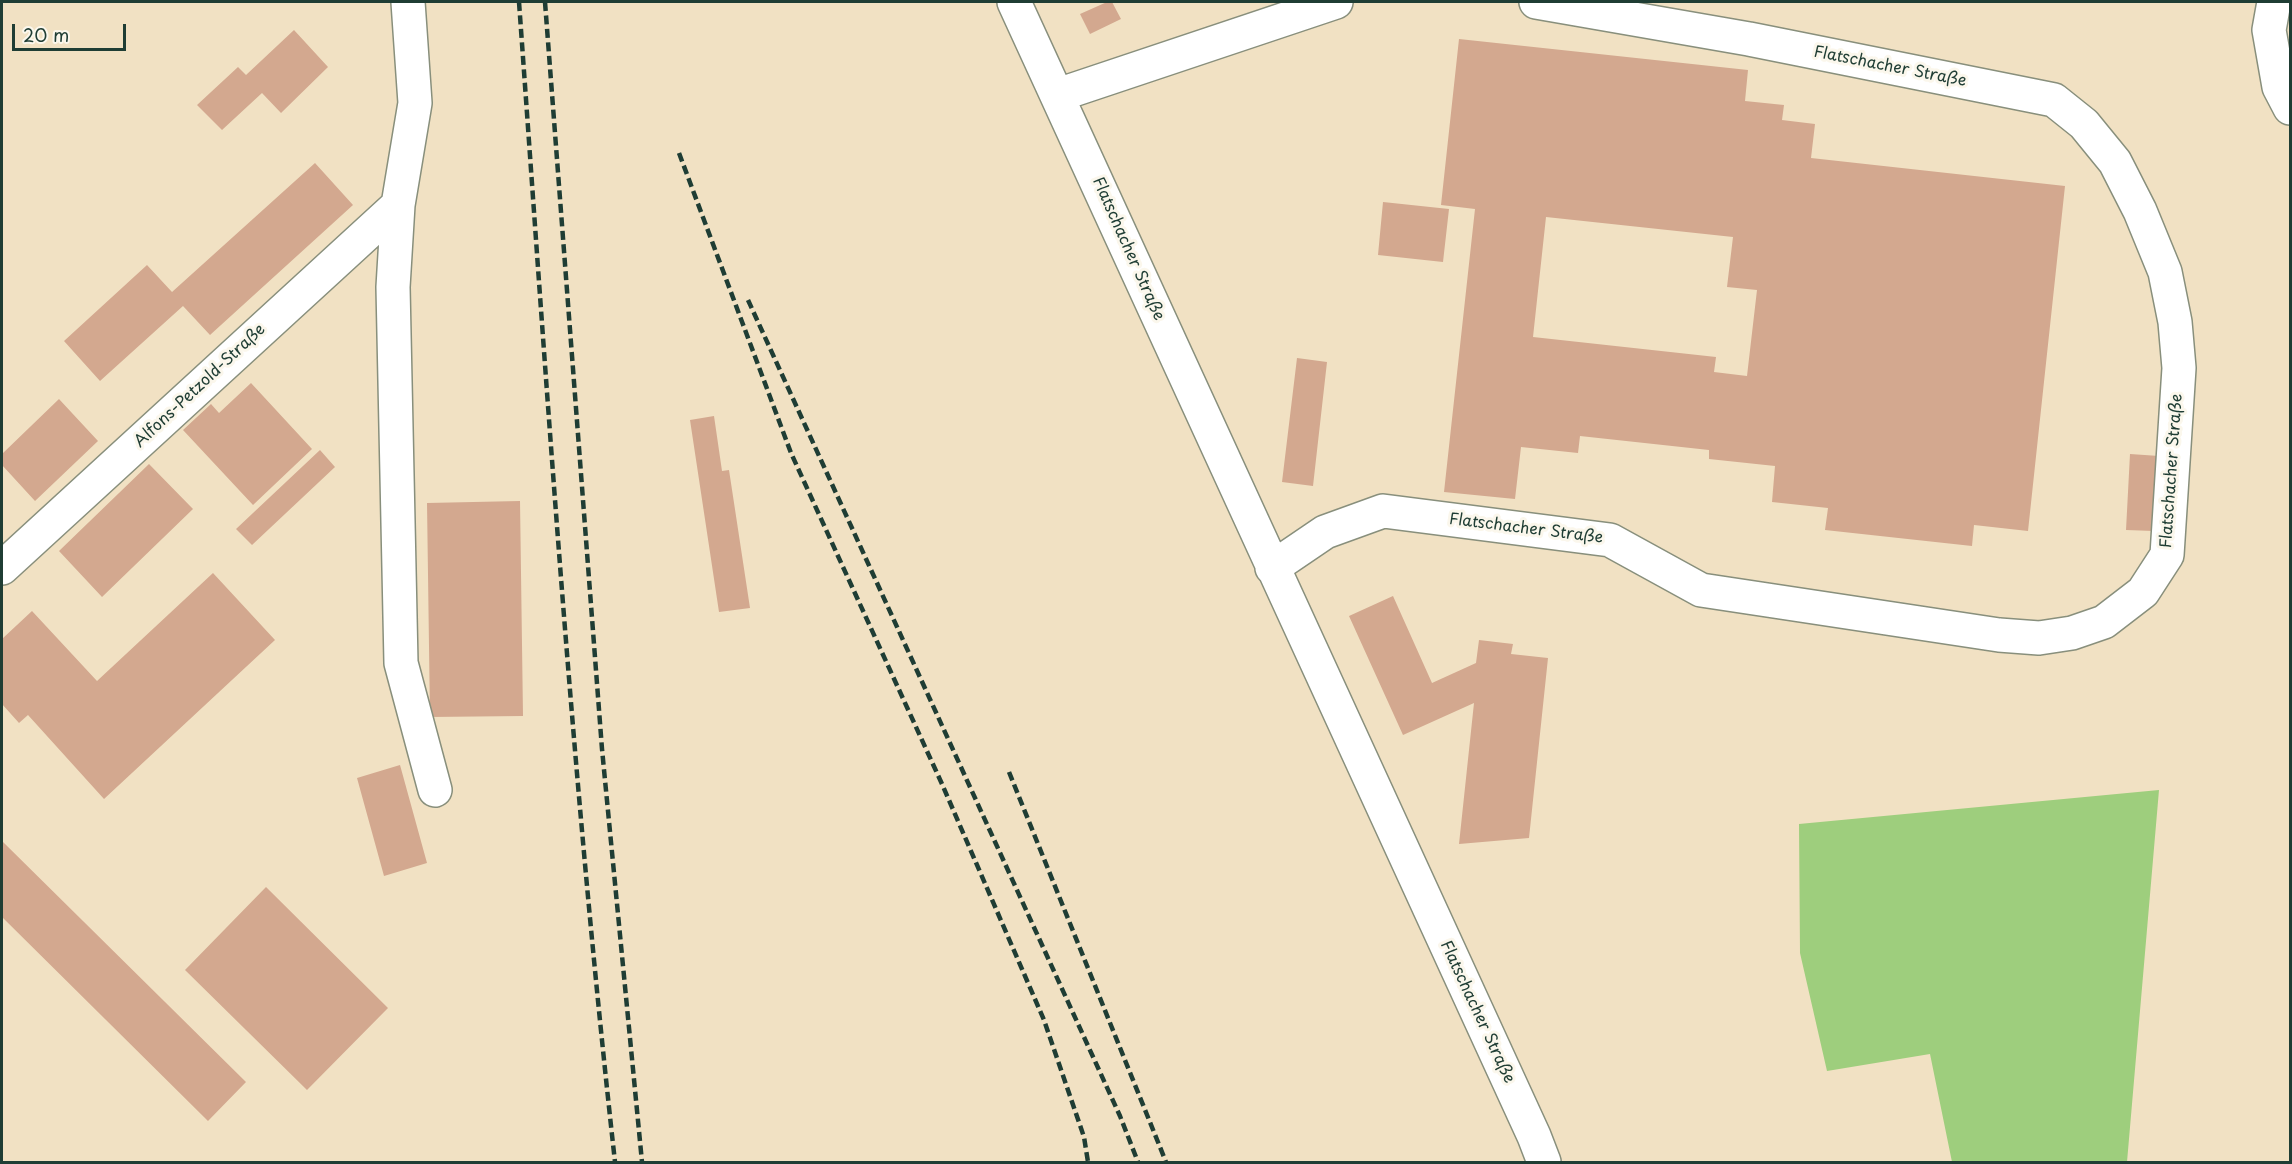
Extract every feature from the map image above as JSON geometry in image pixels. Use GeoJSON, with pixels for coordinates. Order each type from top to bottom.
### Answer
{"type":"FeatureCollection","features":[{"type":"Feature","properties":{"kind":"street"},"geometry":{"type":"LineString","coordinates":[[408,2],[415,103],[398,205],[393,287],[400,663],[435,790]]}},
{"type":"Feature","properties":{"kind":"street","name":"Flatschacher Straße"},"geometry":{"type":"LineString","coordinates":[[1014,2],[1544,1162]]}},
{"type":"Feature","properties":{"kind":"street"},"geometry":{"type":"LineString","coordinates":[[1058,95],[1336,2]]}},
{"type":"Feature","properties":{"kind":"street","name":"Flatschacher Straße"},"geometry":{"type":"LineString","coordinates":[[1272,568],[1325,532],[1383,511],[1610,540],[1701,590],[2000,635],[2039,638],[2072,633],[2104,622],[2143,592],[2167,555],[2179,368],[2175,322],[2165,272],[2140,211],[2115,162],[2084,124],[2054,100],[1749,39],[1536,2]]}},
{"type":"Feature","properties":{"kind":"street"},"geometry":{"type":"LineString","coordinates":[[2274,2],[2269,30],[2279,87],[2290,108]]}},
{"type":"Feature","properties":{"kind":"street","name":"Alfons-Petzold-Straße"},"geometry":{"type":"LineString","coordinates":[[2,568],[398,205]]}},
{"type":"Feature","properties":{"kind":"green space"},"geometry":{"type":"Polygon","coordinates":[[[2159,790],[2127,1162],[1952,1162],[1930,1054],[1827,1071],[1800,953],[1799,824],[2159,790]]]}},
{"type":"Feature","properties":{"kind":"building"},"geometry":{"type":"Polygon","coordinates":[[[1112,2],[1121,19],[1090,34],[1080,14],[1112,2]]]}},
{"type":"Feature","properties":{"kind":"building"},"geometry":{"type":"Polygon","coordinates":[[[294,30],[328,67],[281,113],[262,93],[222,130],[197,105],[238,67],[246,75],[294,30]]]}},
{"type":"Feature","properties":{"kind":"building"},"geometry":{"type":"Polygon","coordinates":[[[1459,39],[1748,70],[1745,101],[1784,105],[1782,120],[1815,124],[1811,158],[2065,186],[2028,531],[1974,525],[1972,546],[1825,530],[1828,508],[1772,502],[1775,466],[1709,459],[1709,450],[1580,436],[1578,453],[1521,447],[1515,499],[1444,492],[1475,209],[1441,205],[1459,39]],[[1546,217],[1533,337],[1716,357],[1714,372],[1747,376],[1757,290],[1727,287],[1733,237],[1546,217]]]}},
{"type":"Feature","properties":{"kind":"building"},"geometry":{"type":"Polygon","coordinates":[[[315,163],[353,205],[210,335],[183,306],[100,381],[64,341],[147,265],[172,292],[315,163]]]}},
{"type":"Feature","properties":{"kind":"building"},"geometry":{"type":"Polygon","coordinates":[[[1383,202],[1449,209],[1443,262],[1378,255],[1383,202]]]}},
{"type":"Feature","properties":{"kind":"building"},"geometry":{"type":"Polygon","coordinates":[[[1297,358],[1327,362],[1313,486],[1282,482],[1297,358]]]}},
{"type":"Feature","properties":{"kind":"building"},"geometry":{"type":"Polygon","coordinates":[[[251,383],[312,449],[253,505],[183,430],[211,404],[219,413],[251,383]]]}},
{"type":"Feature","properties":{"kind":"building"},"geometry":{"type":"Polygon","coordinates":[[[59,399],[98,441],[35,501],[2,465],[2,454],[59,399]]]}},
{"type":"Feature","properties":{"kind":"building"},"geometry":{"type":"Polygon","coordinates":[[[714,416],[722,471],[729,470],[750,608],[719,612],[690,420],[714,416]]]}},
{"type":"Feature","properties":{"kind":"building"},"geometry":{"type":"Polygon","coordinates":[[[320,450],[335,467],[252,545],[236,529],[320,450]]]}},
{"type":"Feature","properties":{"kind":"building"},"geometry":{"type":"Polygon","coordinates":[[[2130,454],[2159,456],[2154,531],[2126,530],[2130,454]]]}},
{"type":"Feature","properties":{"kind":"building"},"geometry":{"type":"Polygon","coordinates":[[[149,464],[193,509],[102,597],[59,551],[149,464]]]}},
{"type":"Feature","properties":{"kind":"building"},"geometry":{"type":"Polygon","coordinates":[[[520,501],[523,716],[430,717],[427,503],[520,501]]]}},
{"type":"Feature","properties":{"kind":"building"},"geometry":{"type":"Polygon","coordinates":[[[213,573],[275,640],[104,799],[28,715],[19,723],[2,704],[2,639],[32,611],[97,681],[213,573]]]}},
{"type":"Feature","properties":{"kind":"building"},"geometry":{"type":"Polygon","coordinates":[[[1393,596],[1432,683],[1476,663],[1479,640],[1513,644],[1511,654],[1548,658],[1529,838],[1459,844],[1474,703],[1403,735],[1349,616],[1393,596]]]}},
{"type":"Feature","properties":{"kind":"building"},"geometry":{"type":"Polygon","coordinates":[[[400,765],[427,863],[384,876],[357,778],[400,765]]]}},
{"type":"Feature","properties":{"kind":"building"},"geometry":{"type":"Polygon","coordinates":[[[2,841],[246,1082],[208,1121],[2,917],[2,841]]]}},
{"type":"Feature","properties":{"kind":"building"},"geometry":{"type":"Polygon","coordinates":[[[266,887],[388,1008],[307,1090],[185,970],[266,887]]]}},
{"type":"Feature","properties":{"kind":"railway"},"geometry":{"type":"LineString","coordinates":[[519,2],[573,728],[615,1162]]}},
{"type":"Feature","properties":{"kind":"railway"},"geometry":{"type":"LineString","coordinates":[[545,2],[602,749],[642,1162]]}},
{"type":"Feature","properties":{"kind":"railway"},"geometry":{"type":"LineString","coordinates":[[679,153],[791,453],[942,784],[1044,1020],[1084,1137],[1088,1162]]}},
{"type":"Feature","properties":{"kind":"railway"},"geometry":{"type":"LineString","coordinates":[[748,300],[1120,1116],[1138,1162]]}},
{"type":"Feature","properties":{"kind":"railway"},"geometry":{"type":"LineString","coordinates":[[1009,772],[1166,1162]]}}]}
